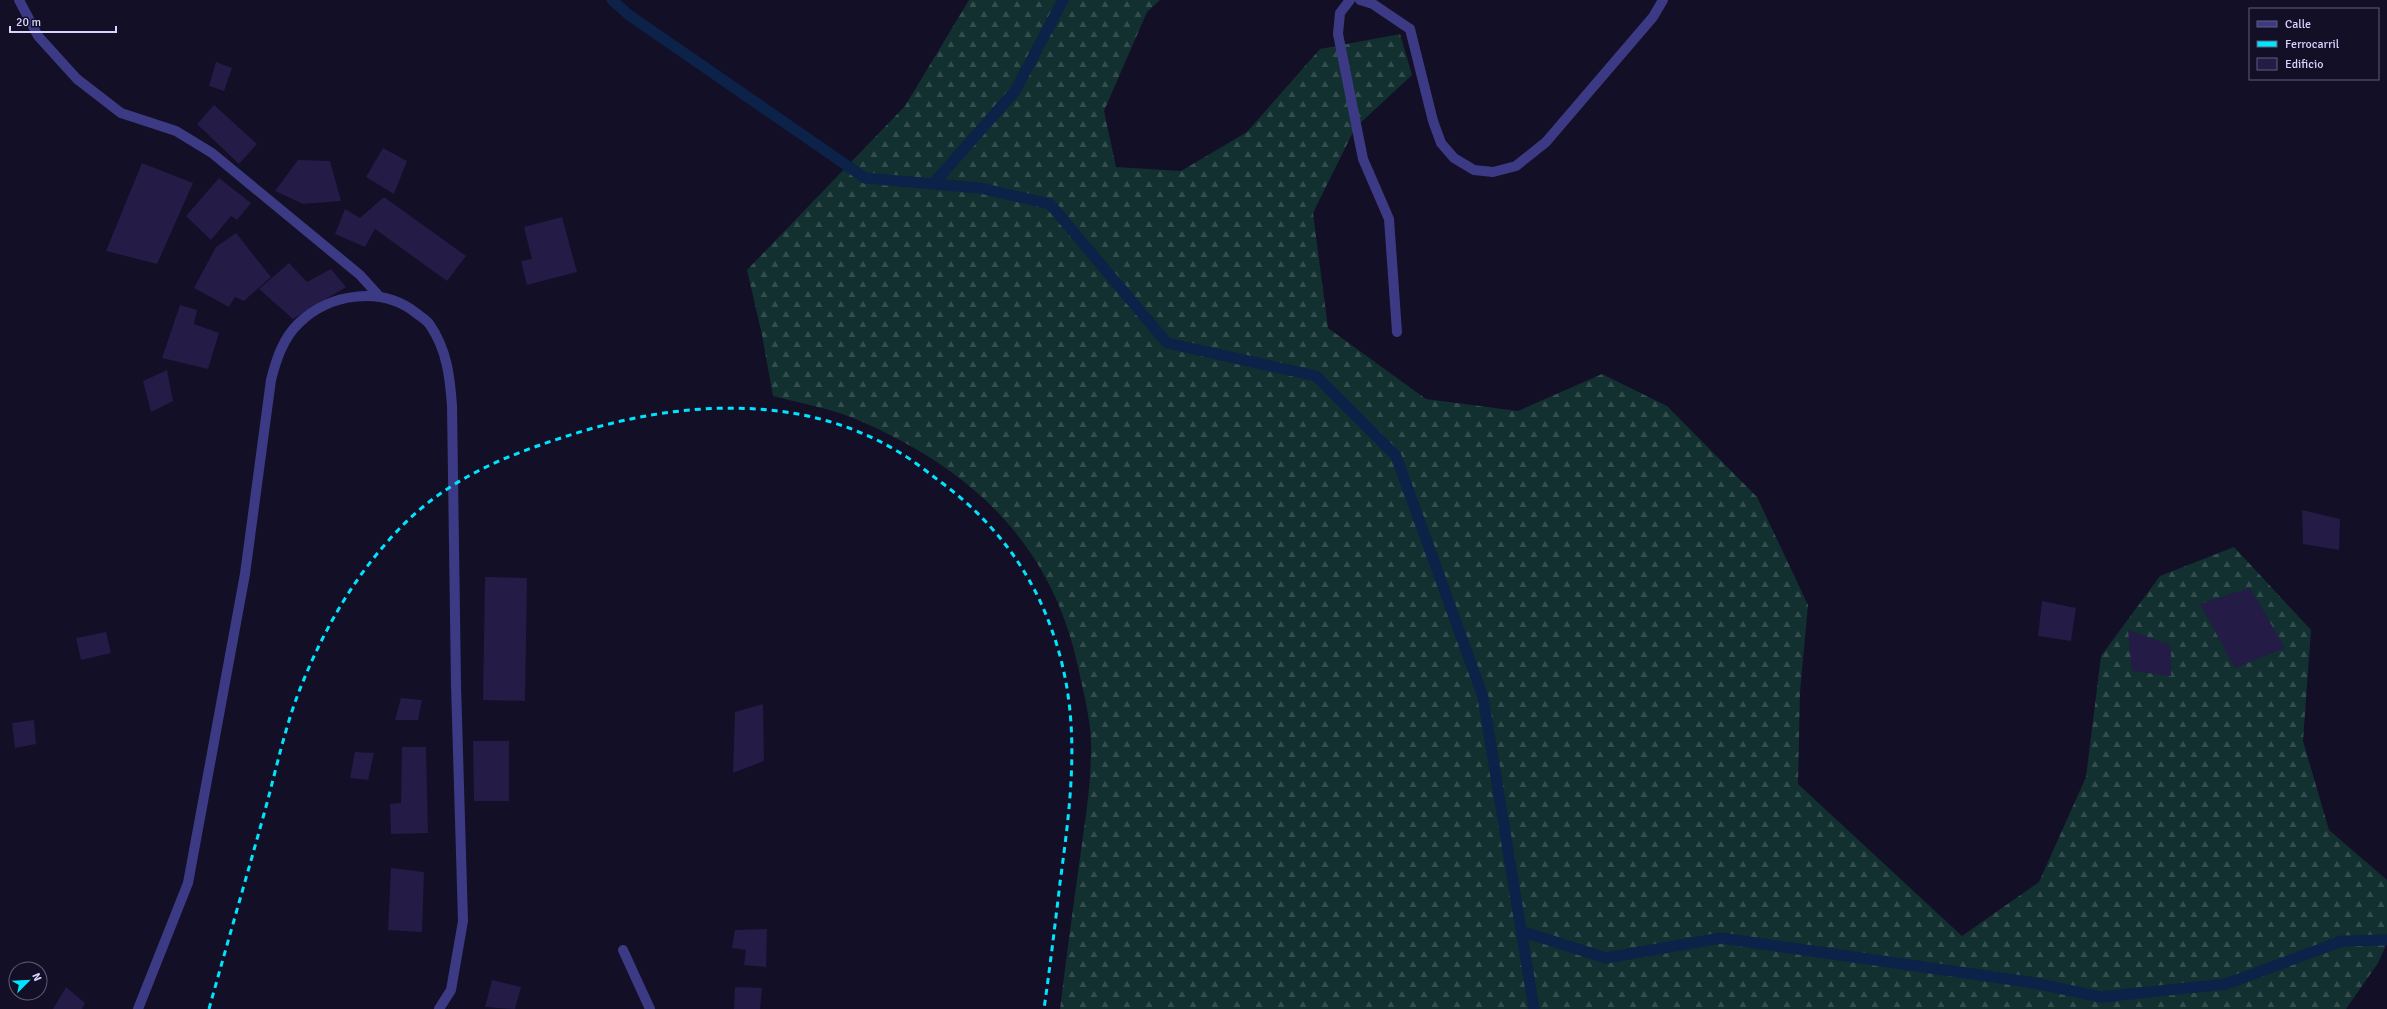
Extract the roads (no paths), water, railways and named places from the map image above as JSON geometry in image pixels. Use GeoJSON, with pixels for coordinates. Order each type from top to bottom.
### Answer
{"type":"FeatureCollection","features":[{"type":"Feature","properties":{"kind":"street"},"geometry":{"type":"LineString","coordinates":[[19,0],[38,36],[78,79],[121,113],[176,131],[212,153],[360,275],[380,296]]}},
{"type":"Feature","properties":{"kind":"street"},"geometry":{"type":"LineString","coordinates":[[1350,0],[1340,13],[1338,34],[1363,159],[1389,219],[1397,332]]}},
{"type":"Feature","properties":{"kind":"street"},"geometry":{"type":"LineString","coordinates":[[1360,0],[1374,4],[1410,29],[1433,121],[1441,143],[1454,158],[1474,170],[1493,172],[1516,166],[1546,142],[1654,17],[1663,0]]}},
{"type":"Feature","properties":{"kind":"street"},"geometry":{"type":"LineString","coordinates":[[138,1009],[188,884],[245,574],[271,380],[279,352],[298,323],[315,311],[342,299],[356,296],[380,296],[408,307],[429,324],[441,344],[449,370],[452,406],[456,686],[463,921],[451,990],[439,1009]]}},
{"type":"Feature","properties":{"kind":"street"},"geometry":{"type":"LineString","coordinates":[[623,950],[650,1009]]}},
{"type":"Feature","properties":{"kind":"waterway"},"geometry":{"type":"LineString","coordinates":[[612,0],[629,15],[865,178],[980,188],[1050,204],[1167,343],[1316,376],[1396,456],[1483,697],[1534,1009]]}},
{"type":"Feature","properties":{"kind":"waterway"},"geometry":{"type":"LineString","coordinates":[[933,184],[1015,91],[1063,0]]}},
{"type":"Feature","properties":{"kind":"waterway"},"geometry":{"type":"LineString","coordinates":[[1521,931],[1606,958],[1721,938],[2029,982],[2101,997],[2226,984],[2342,941],[2387,940]]}},
{"type":"Feature","properties":{"kind":"railway"},"geometry":{"type":"LineString","coordinates":[[209,1009],[296,700],[319,645],[339,608],[350,590],[375,556],[407,521],[447,489],[489,465],[512,455],[561,438],[644,416],[688,410],[731,408],[775,411],[817,418],[858,431],[913,461],[957,494],[990,526],[1018,563],[1041,603],[1060,657],[1067,689],[1071,721],[1072,753],[1068,817],[1044,1009]]}}]}
